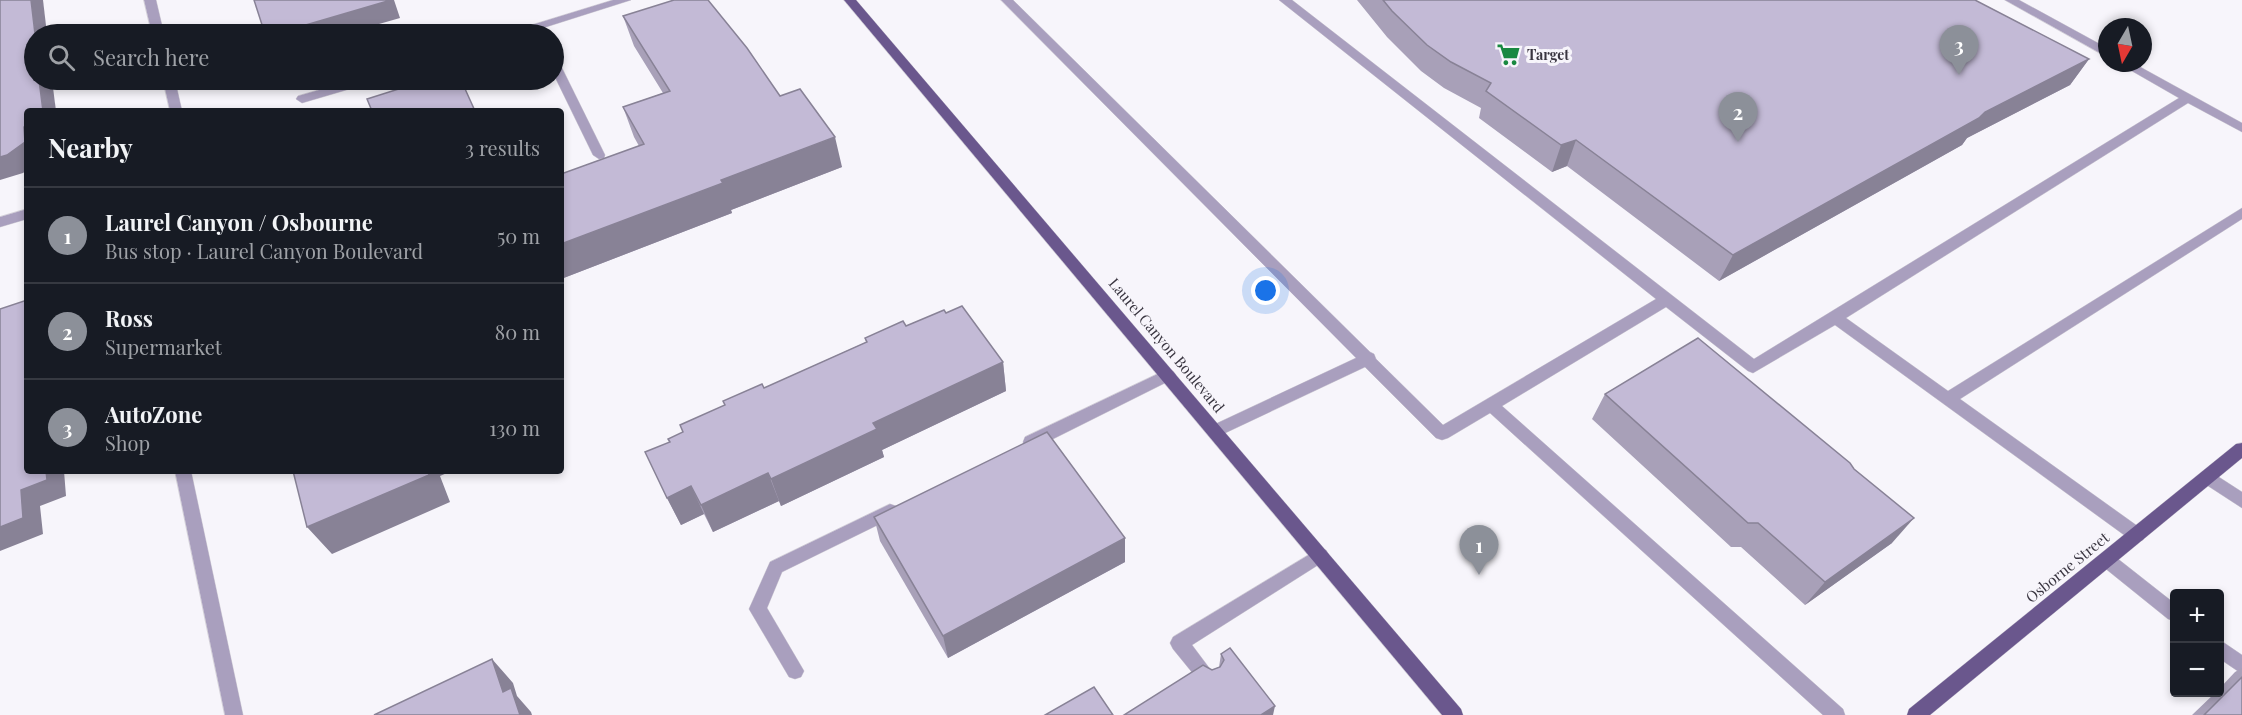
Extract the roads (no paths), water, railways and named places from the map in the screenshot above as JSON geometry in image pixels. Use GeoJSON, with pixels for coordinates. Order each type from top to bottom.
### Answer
{"type":"FeatureCollection","features":[{"type":"Feature","properties":{"kind":"main road","name":"Laurel Canyon Boulevard"},"geometry":{"type":"LineString","coordinates":[[850,0],[1454,715]]}},
{"type":"Feature","properties":{"kind":"main road","name":"Osborne Street"},"geometry":{"type":"LineString","coordinates":[[1916,715],[2242,449]]}},
{"type":"Feature","properties":{"kind":"street"},"geometry":{"type":"LineString","coordinates":[[150,0],[156,24]]}},
{"type":"Feature","properties":{"kind":"street"},"geometry":{"type":"LineString","coordinates":[[557,24],[625,0]]}},
{"type":"Feature","properties":{"kind":"street"},"geometry":{"type":"LineString","coordinates":[[1007,0],[1369,358],[1442,434],[1666,299]]}},
{"type":"Feature","properties":{"kind":"street"},"geometry":{"type":"LineString","coordinates":[[1285,0],[1753,367],[2188,98]]}},
{"type":"Feature","properties":{"kind":"street"},"geometry":{"type":"LineString","coordinates":[[2011,0],[2098,48]]}},
{"type":"Feature","properties":{"kind":"street"},"geometry":{"type":"LineString","coordinates":[[2140,72],[2242,128]]}},
{"type":"Feature","properties":{"kind":"street"},"geometry":{"type":"LineString","coordinates":[[564,84],[599,155]]}},
{"type":"Feature","properties":{"kind":"street"},"geometry":{"type":"LineString","coordinates":[[171,90],[175,108]]}},
{"type":"Feature","properties":{"kind":"street"},"geometry":{"type":"LineString","coordinates":[[302,99],[332,90]]}},
{"type":"Feature","properties":{"kind":"street"},"geometry":{"type":"LineString","coordinates":[[1948,399],[2242,213]]}},
{"type":"Feature","properties":{"kind":"street"},"geometry":{"type":"LineString","coordinates":[[0,222],[24,214]]}},
{"type":"Feature","properties":{"kind":"street"},"geometry":{"type":"LineString","coordinates":[[1835,318],[2137,535]]}},
{"type":"Feature","properties":{"kind":"street"},"geometry":{"type":"LineString","coordinates":[[1215,430],[1369,358]]}},
{"type":"Feature","properties":{"kind":"street"},"geometry":{"type":"LineString","coordinates":[[1020,448],[1168,375]]}},
{"type":"Feature","properties":{"kind":"street"},"geometry":{"type":"LineString","coordinates":[[1491,405],[1836,715]]}},
{"type":"Feature","properties":{"kind":"street"},"geometry":{"type":"LineString","coordinates":[[184,474],[234,715]]}},
{"type":"Feature","properties":{"kind":"street"},"geometry":{"type":"LineString","coordinates":[[2208,477],[2242,501]]}},
{"type":"Feature","properties":{"kind":"street"},"geometry":{"type":"LineString","coordinates":[[795,671],[758,609],[776,567],[903,505]]}},
{"type":"Feature","properties":{"kind":"street"},"geometry":{"type":"LineString","coordinates":[[1210,681],[1179,643],[1320,555]]}},
{"type":"Feature","properties":{"kind":"street"},"geometry":{"type":"LineString","coordinates":[[2107,560],[2170,609]]}},
{"type":"Feature","properties":{"kind":"street"},"geometry":{"type":"LineString","coordinates":[[2224,651],[2242,666]]}},
{"type":"Feature","properties":{"kind":"place","name":"Target"},"geometry":{"type":"Point","coordinates":[1509,54]}},
{"type":"Feature","properties":{"kind":"place","name":"AutoZone"},"geometry":{"type":"Point","coordinates":[1959,75]}},
{"type":"Feature","properties":{"kind":"place","name":"Ross"},"geometry":{"type":"Point","coordinates":[1738,142]}},
{"type":"Feature","properties":{"kind":"place","name":"Laurel Canyon / Osbourne"},"geometry":{"type":"Point","coordinates":[1479,575]}}]}
